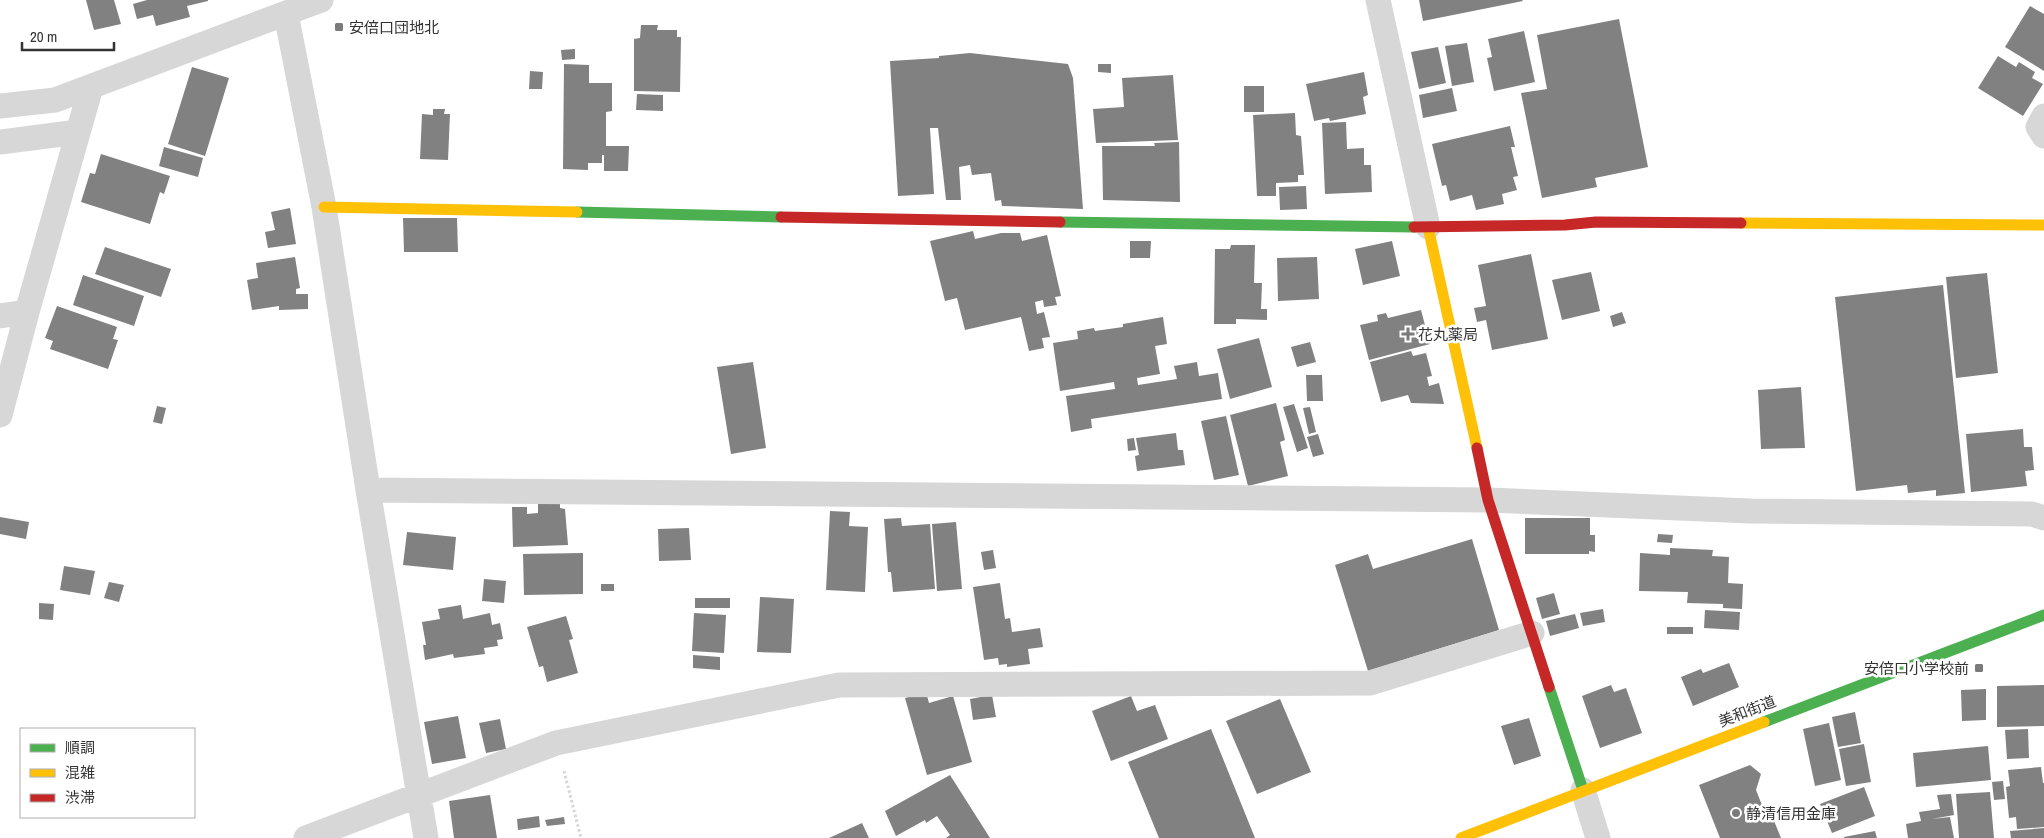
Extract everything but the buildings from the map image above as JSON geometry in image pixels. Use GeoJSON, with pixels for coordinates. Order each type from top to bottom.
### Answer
{"type":"FeatureCollection","features":[{"type":"Feature","properties":{"kind":"street"},"geometry":{"type":"LineString","coordinates":[[0,106],[55,100],[320,0]]}},
{"type":"Feature","properties":{"kind":"street"},"geometry":{"type":"LineString","coordinates":[[1378,0],[1488,500],[1598,838]]}},
{"type":"Feature","properties":{"kind":"street"},"geometry":{"type":"LineString","coordinates":[[286,14],[324,207],[368,490],[426,838]]}},
{"type":"Feature","properties":{"kind":"street"},"geometry":{"type":"LineString","coordinates":[[0,415],[27,312],[91,87]]}},
{"type":"Feature","properties":{"kind":"street"},"geometry":{"type":"LineString","coordinates":[[2044,116],[2038,127],[2044,136]]}},
{"type":"Feature","properties":{"kind":"street"},"geometry":{"type":"LineString","coordinates":[[0,142],[78,132]]}},
{"type":"Feature","properties":{"kind":"street"},"geometry":{"type":"LineString","coordinates":[[324,207],[1079,223],[1428,227],[1565,225],[1596,222],[2044,225]]}},
{"type":"Feature","properties":{"kind":"street"},"geometry":{"type":"LineString","coordinates":[[0,316],[27,312]]}},
{"type":"Feature","properties":{"kind":"street"},"geometry":{"type":"LineString","coordinates":[[368,490],[1488,500],[1750,511],[2032,514],[2044,518]]}},
{"type":"Feature","properties":{"kind":"street","name":"美和街道"},"geometry":{"type":"LineString","coordinates":[[1461,838],[2044,615]]}},
{"type":"Feature","properties":{"kind":"street"},"geometry":{"type":"LineString","coordinates":[[306,838],[556,743],[839,685],[1370,683],[1532,633]]}},
{"type":"Feature","properties":{"kind":"path"},"geometry":{"type":"LineString","coordinates":[[556,743],[581,838]]}},
{"type":"Feature","properties":{"kind":"traffic: fast"},"geometry":{"type":"LineString","coordinates":[[577,212],[781,217]]}},
{"type":"Feature","properties":{"kind":"traffic: fast"},"geometry":{"type":"LineString","coordinates":[[1060,222],[1414,227]]}},
{"type":"Feature","properties":{"kind":"traffic: fast"},"geometry":{"type":"LineString","coordinates":[[1764,722],[2044,615]]}},
{"type":"Feature","properties":{"kind":"traffic: fast"},"geometry":{"type":"LineString","coordinates":[[1549,687],[1583,790]]}},
{"type":"Feature","properties":{"kind":"traffic: slow"},"geometry":{"type":"LineString","coordinates":[[324,207],[577,212]]}},
{"type":"Feature","properties":{"kind":"traffic: slow"},"geometry":{"type":"LineString","coordinates":[[1741,223],[2044,225]]}},
{"type":"Feature","properties":{"kind":"traffic: slow"},"geometry":{"type":"LineString","coordinates":[[1428,227],[1477,448]]}},
{"type":"Feature","properties":{"kind":"traffic: slow"},"geometry":{"type":"LineString","coordinates":[[1461,838],[1764,722]]}},
{"type":"Feature","properties":{"kind":"traffic: jam"},"geometry":{"type":"LineString","coordinates":[[781,217],[1060,222]]}},
{"type":"Feature","properties":{"kind":"traffic: jam"},"geometry":{"type":"LineString","coordinates":[[1414,227],[1565,225],[1596,222],[1741,223]]}},
{"type":"Feature","properties":{"kind":"traffic: jam"},"geometry":{"type":"LineString","coordinates":[[1477,448],[1488,500],[1549,687]]}},
{"type":"Feature","properties":{"kind":"place","name":"安倍口団地北"},"geometry":{"type":"Point","coordinates":[339,27]}},
{"type":"Feature","properties":{"kind":"place","name":"花丸薬局"},"geometry":{"type":"Point","coordinates":[1408,334]}},
{"type":"Feature","properties":{"kind":"place","name":"安倍口小学校前"},"geometry":{"type":"Point","coordinates":[1979,668]}},
{"type":"Feature","properties":{"kind":"place","name":"静清信用金庫"},"geometry":{"type":"Point","coordinates":[1736,813]}}]}
